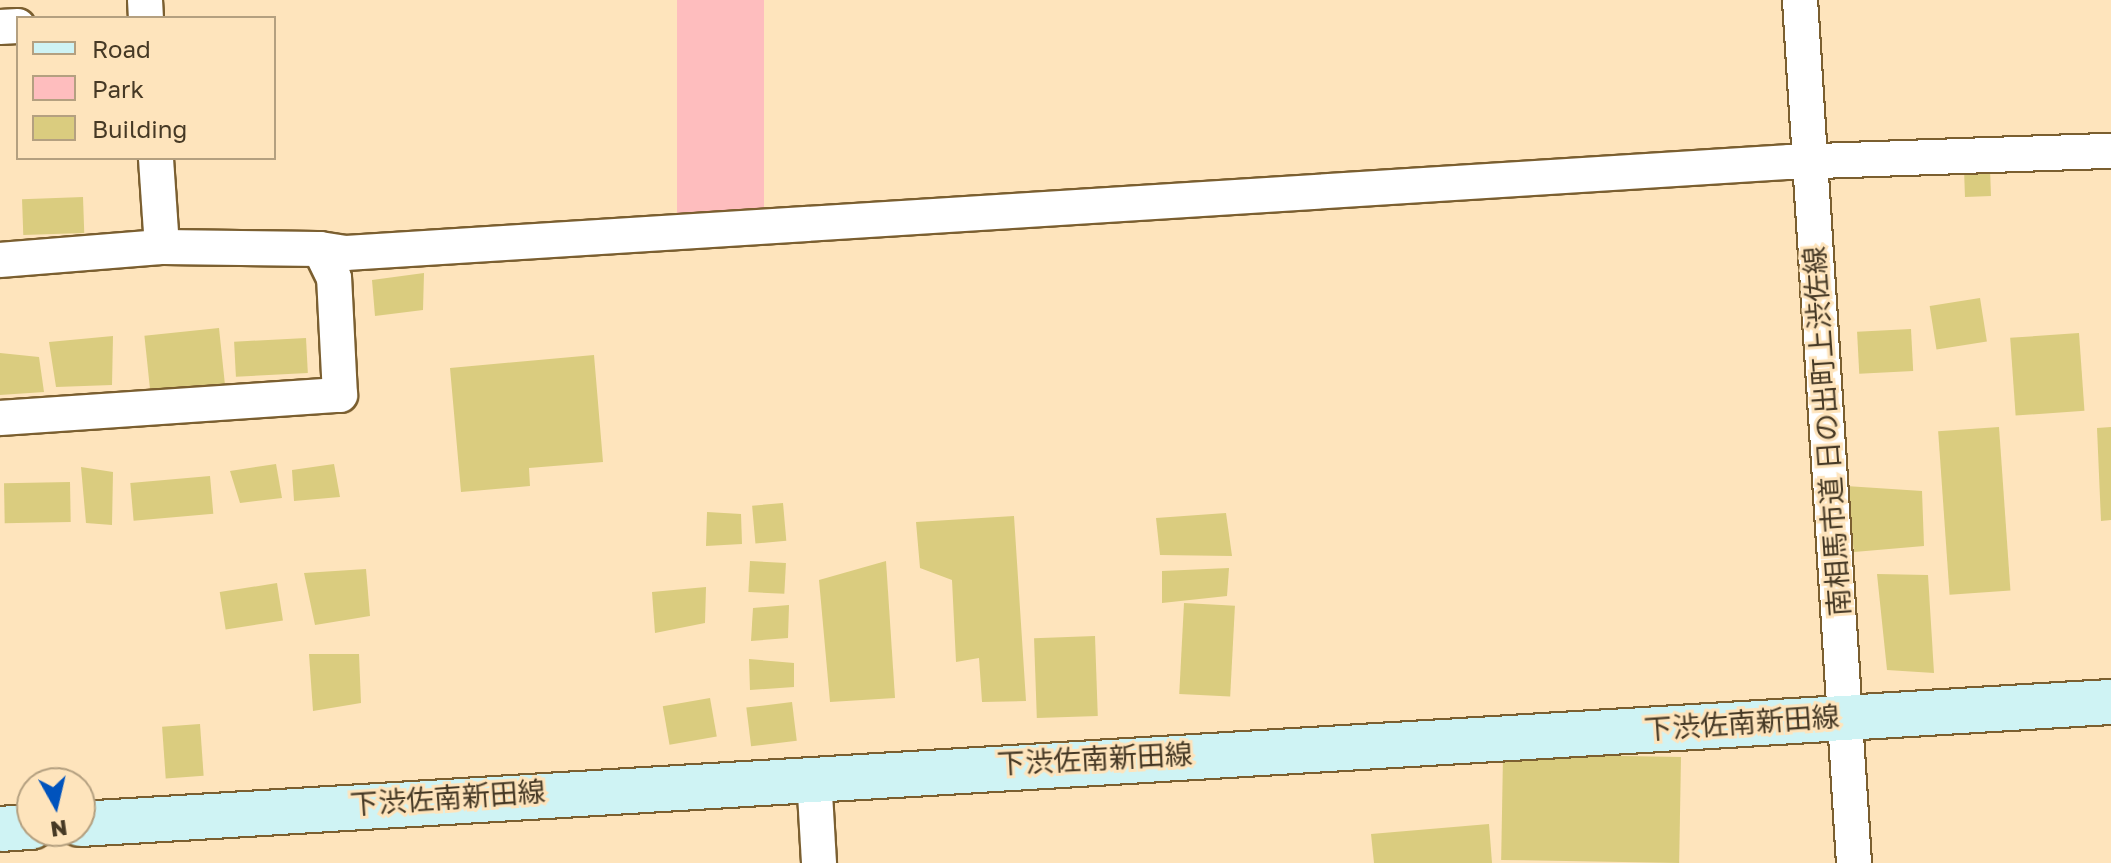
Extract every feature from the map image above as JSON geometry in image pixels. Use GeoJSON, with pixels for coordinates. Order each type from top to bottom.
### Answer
{"type":"FeatureCollection","features":[{"type":"Feature","properties":{"kind":"main road","name":"下渋佐南新田線"},"geometry":{"type":"LineString","coordinates":[[96,823],[814,776],[2111,702]]}},
{"type":"Feature","properties":{"kind":"street","name":"南相馬市道 日の出町上渋佐線"},"geometry":{"type":"LineString","coordinates":[[1800,0],[1854,863]]}},
{"type":"Feature","properties":{"kind":"street"},"geometry":{"type":"LineString","coordinates":[[0,260],[162,247],[320,249],[346,253],[1810,162],[2111,151]]}},
{"type":"Feature","properties":{"kind":"street"},"geometry":{"type":"LineString","coordinates":[[156,160],[162,247]]}},
{"type":"Feature","properties":{"kind":"street"},"geometry":{"type":"LineString","coordinates":[[0,418],[340,395],[334,278],[320,249]]}},
{"type":"Feature","properties":{"kind":"street"},"geometry":{"type":"LineString","coordinates":[[814,776],[819,863]]}},
{"type":"Feature","properties":{"kind":"green space"},"geometry":{"type":"Polygon","coordinates":[[[677,0],[764,0],[764,214],[677,214],[677,0]]]}},
{"type":"Feature","properties":{"kind":"building"},"geometry":{"type":"Polygon","coordinates":[[[1990,168],[1991,196],[1965,197],[1964,169],[1990,168]]]}},
{"type":"Feature","properties":{"kind":"building"},"geometry":{"type":"Polygon","coordinates":[[[83,197],[84,233],[23,235],[22,199],[83,197]]]}},
{"type":"Feature","properties":{"kind":"building"},"geometry":{"type":"Polygon","coordinates":[[[424,273],[423,310],[375,316],[372,280],[424,273]]]}},
{"type":"Feature","properties":{"kind":"building"},"geometry":{"type":"Polygon","coordinates":[[[1980,298],[1987,341],[1937,349],[1930,306],[1980,298]]]}},
{"type":"Feature","properties":{"kind":"building"},"geometry":{"type":"Polygon","coordinates":[[[219,328],[225,385],[150,393],[144,336],[219,328]]]}},
{"type":"Feature","properties":{"kind":"building"},"geometry":{"type":"Polygon","coordinates":[[[1911,329],[1913,371],[1859,374],[1857,332],[1911,329]]]}},
{"type":"Feature","properties":{"kind":"building"},"geometry":{"type":"Polygon","coordinates":[[[2079,333],[2084,411],[2016,416],[2010,338],[2079,333]]]}},
{"type":"Feature","properties":{"kind":"building"},"geometry":{"type":"Polygon","coordinates":[[[113,336],[112,385],[56,387],[49,342],[113,336]]]}},
{"type":"Feature","properties":{"kind":"building"},"geometry":{"type":"Polygon","coordinates":[[[306,338],[308,373],[236,377],[234,342],[306,338]]]}},
{"type":"Feature","properties":{"kind":"building"},"geometry":{"type":"Polygon","coordinates":[[[0,353],[39,357],[44,392],[0,395],[0,353]]]}},
{"type":"Feature","properties":{"kind":"building"},"geometry":{"type":"Polygon","coordinates":[[[594,355],[603,462],[529,468],[530,486],[461,492],[450,368],[594,355]]]}},
{"type":"Feature","properties":{"kind":"building"},"geometry":{"type":"Polygon","coordinates":[[[1999,427],[2010,591],[1950,595],[1938,431],[1999,427]]]}},
{"type":"Feature","properties":{"kind":"building"},"geometry":{"type":"Polygon","coordinates":[[[2111,427],[2111,520],[2101,521],[2097,428],[2111,427]]]}},
{"type":"Feature","properties":{"kind":"building"},"geometry":{"type":"Polygon","coordinates":[[[276,464],[282,498],[240,503],[230,471],[276,464]]]}},
{"type":"Feature","properties":{"kind":"building"},"geometry":{"type":"Polygon","coordinates":[[[334,464],[340,497],[294,501],[292,470],[334,464]]]}},
{"type":"Feature","properties":{"kind":"building"},"geometry":{"type":"Polygon","coordinates":[[[81,467],[113,472],[112,525],[86,523],[81,467]]]}},
{"type":"Feature","properties":{"kind":"building"},"geometry":{"type":"Polygon","coordinates":[[[210,476],[213,514],[134,521],[130,483],[210,476]]]}},
{"type":"Feature","properties":{"kind":"building"},"geometry":{"type":"Polygon","coordinates":[[[70,482],[71,522],[5,523],[4,483],[70,482]]]}},
{"type":"Feature","properties":{"kind":"building"},"geometry":{"type":"Polygon","coordinates":[[[1846,486],[1922,491],[1924,546],[1854,552],[1846,486]]]}},
{"type":"Feature","properties":{"kind":"building"},"geometry":{"type":"Polygon","coordinates":[[[783,503],[786,541],[755,544],[752,506],[783,503]]]}},
{"type":"Feature","properties":{"kind":"building"},"geometry":{"type":"Polygon","coordinates":[[[707,512],[741,514],[742,544],[706,546],[707,512]]]}},
{"type":"Feature","properties":{"kind":"building"},"geometry":{"type":"Polygon","coordinates":[[[1226,513],[1232,556],[1160,555],[1156,518],[1226,513]]]}},
{"type":"Feature","properties":{"kind":"building"},"geometry":{"type":"Polygon","coordinates":[[[1014,516],[1026,701],[982,702],[979,658],[956,662],[952,580],[920,568],[916,522],[1014,516]]]}},
{"type":"Feature","properties":{"kind":"building"},"geometry":{"type":"Polygon","coordinates":[[[750,561],[786,563],[784,594],[748,592],[750,561]]]}},
{"type":"Feature","properties":{"kind":"building"},"geometry":{"type":"Polygon","coordinates":[[[886,561],[895,698],[830,702],[819,580],[886,561]]]}},
{"type":"Feature","properties":{"kind":"building"},"geometry":{"type":"Polygon","coordinates":[[[1229,568],[1227,596],[1162,603],[1162,571],[1229,568]]]}},
{"type":"Feature","properties":{"kind":"building"},"geometry":{"type":"Polygon","coordinates":[[[366,569],[370,616],[315,625],[304,573],[366,569]]]}},
{"type":"Feature","properties":{"kind":"building"},"geometry":{"type":"Polygon","coordinates":[[[1877,574],[1928,575],[1934,673],[1887,670],[1877,574]]]}},
{"type":"Feature","properties":{"kind":"building"},"geometry":{"type":"Polygon","coordinates":[[[277,583],[283,621],[226,630],[220,592],[277,583]]]}},
{"type":"Feature","properties":{"kind":"building"},"geometry":{"type":"Polygon","coordinates":[[[706,587],[705,623],[655,633],[652,592],[706,587]]]}},
{"type":"Feature","properties":{"kind":"building"},"geometry":{"type":"Polygon","coordinates":[[[1184,603],[1235,606],[1230,697],[1179,694],[1184,603]]]}},
{"type":"Feature","properties":{"kind":"building"},"geometry":{"type":"Polygon","coordinates":[[[789,605],[788,638],[751,641],[753,608],[789,605]]]}},
{"type":"Feature","properties":{"kind":"building"},"geometry":{"type":"Polygon","coordinates":[[[1095,636],[1098,716],[1037,718],[1034,638],[1095,636]]]}},
{"type":"Feature","properties":{"kind":"building"},"geometry":{"type":"Polygon","coordinates":[[[309,654],[359,654],[361,703],[313,711],[309,654]]]}},
{"type":"Feature","properties":{"kind":"building"},"geometry":{"type":"Polygon","coordinates":[[[749,659],[794,663],[794,687],[750,690],[749,659]]]}},
{"type":"Feature","properties":{"kind":"building"},"geometry":{"type":"Polygon","coordinates":[[[710,698],[717,736],[670,745],[663,706],[710,698]]]}},
{"type":"Feature","properties":{"kind":"building"},"geometry":{"type":"Polygon","coordinates":[[[792,702],[797,741],[751,746],[746,708],[792,702]]]}},
{"type":"Feature","properties":{"kind":"building"},"geometry":{"type":"Polygon","coordinates":[[[200,724],[204,776],[166,779],[162,727],[200,724]]]}},
{"type":"Feature","properties":{"kind":"building"},"geometry":{"type":"Polygon","coordinates":[[[1503,754],[1681,757],[1679,863],[1501,860],[1503,754]]]}},
{"type":"Feature","properties":{"kind":"building"},"geometry":{"type":"Polygon","coordinates":[[[1489,824],[1492,863],[1374,863],[1371,834],[1489,824]]]}}]}
